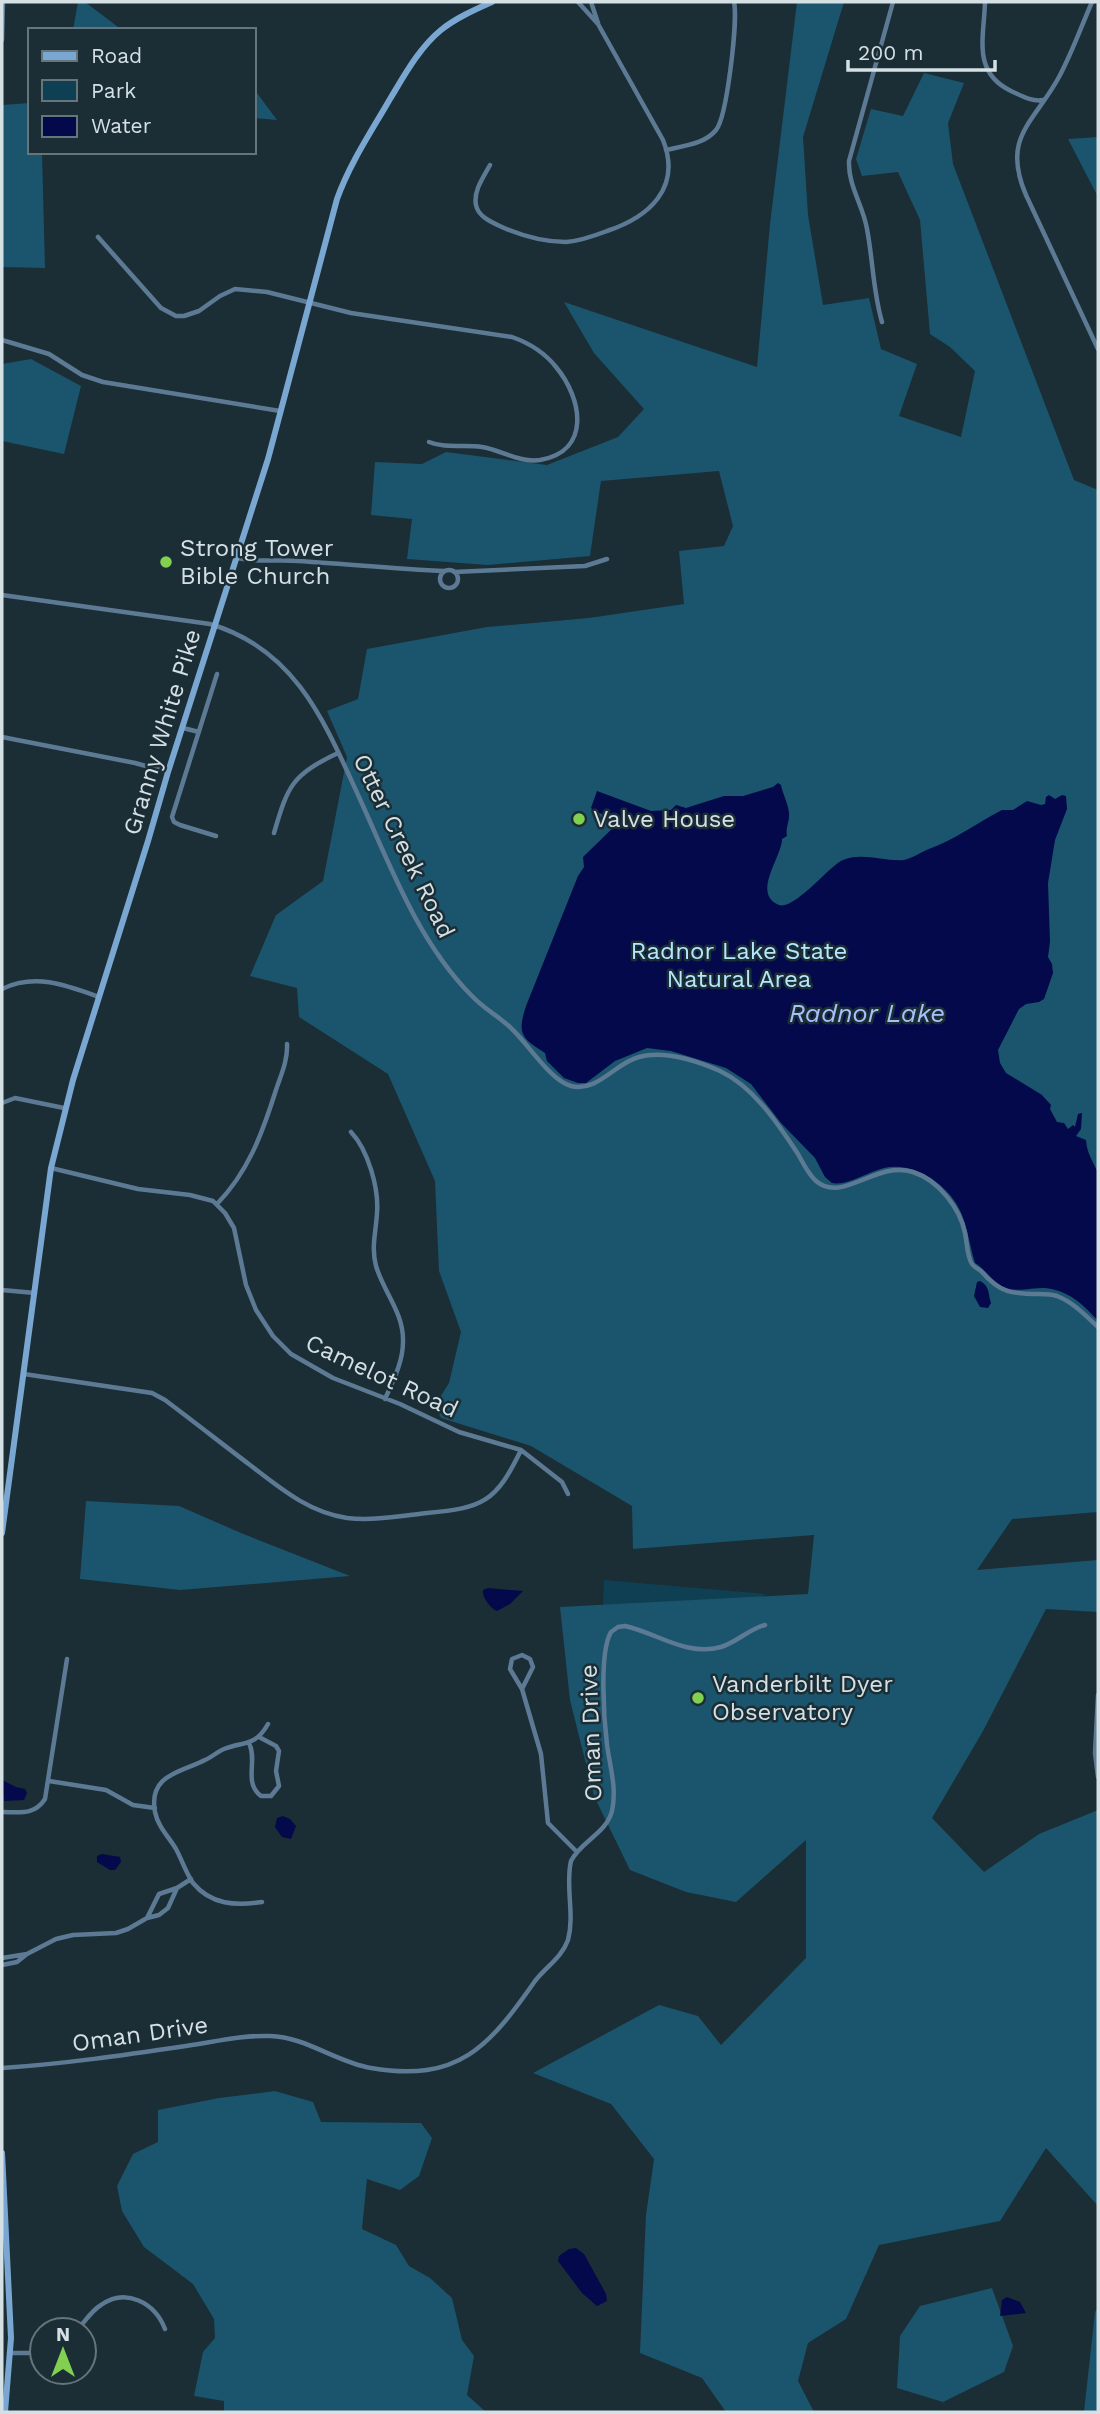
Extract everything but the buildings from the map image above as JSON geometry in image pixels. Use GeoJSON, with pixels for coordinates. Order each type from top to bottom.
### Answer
{"type":"FeatureCollection","features":[{"type":"Feature","properties":{"kind":"main road","name":"Granny White Pike"},"geometry":{"type":"LineString","coordinates":[[2,1533],[51,1168],[64,1108],[168,772],[238,558],[311,304],[337,199],[363,144],[400,82],[428,44],[450,23],[492,2]]}},
{"type":"Feature","properties":{"kind":"main road"},"geometry":{"type":"LineString","coordinates":[[2,2153],[11,2353],[5,2412]]}},
{"type":"Feature","properties":{"kind":"street"},"geometry":{"type":"LineString","coordinates":[[2,40],[3,2]]}},
{"type":"Feature","properties":{"kind":"street"},"geometry":{"type":"LineString","coordinates":[[578,2],[598,24]]}},
{"type":"Feature","properties":{"kind":"street"},"geometry":{"type":"LineString","coordinates":[[489,165],[476,197],[476,206],[481,215],[497,225],[533,238],[570,242],[623,226],[647,212],[658,199],[668,170],[666,150],[598,24],[591,2]]}},
{"type":"Feature","properties":{"kind":"street"},"geometry":{"type":"LineString","coordinates":[[666,150],[703,140],[712,135],[719,125],[725,103],[735,27],[734,2]]}},
{"type":"Feature","properties":{"kind":"street"},"geometry":{"type":"LineString","coordinates":[[881,322],[867,229],[853,190],[849,168],[855,134],[893,2]]}},
{"type":"Feature","properties":{"kind":"street"},"geometry":{"type":"LineString","coordinates":[[985,2],[983,54],[988,73],[997,83],[1009,90],[1032,100],[1044,100]]}},
{"type":"Feature","properties":{"kind":"street"},"geometry":{"type":"LineString","coordinates":[[1092,2],[1069,60],[1021,136],[1017,149],[1017,171],[1098,349]]}},
{"type":"Feature","properties":{"kind":"street"},"geometry":{"type":"LineString","coordinates":[[98,237],[161,308],[176,316],[199,311],[235,289],[267,292],[363,315],[495,333],[520,340],[541,352],[558,368],[570,391],[577,416],[576,433],[571,443],[559,453],[540,460],[518,458],[483,447],[441,446],[429,442]]}},
{"type":"Feature","properties":{"kind":"street"},"geometry":{"type":"LineString","coordinates":[[2,340],[49,354],[82,375],[103,382],[281,411]]}},
{"type":"Feature","properties":{"kind":"street"},"geometry":{"type":"LineString","coordinates":[[238,558],[259,562],[292,560],[454,572],[585,566],[607,559]]}},
{"type":"Feature","properties":{"kind":"street"},"geometry":{"type":"LineString","coordinates":[[445,571],[440,580],[443,585],[449,587],[457,580],[454,572]]}},
{"type":"Feature","properties":{"kind":"street","name":"Otter Creek Road"},"geometry":{"type":"LineString","coordinates":[[2,595],[216,625],[257,647],[292,676],[314,705],[411,909],[436,951],[472,996],[510,1027],[562,1082],[577,1087],[589,1086],[629,1060],[642,1056],[676,1057],[719,1071],[739,1084],[756,1100],[781,1130],[816,1181],[829,1187],[842,1188],[881,1171],[901,1170],[920,1175],[943,1194],[955,1209],[965,1229],[972,1264],[990,1282],[1003,1290],[1018,1294],[1057,1296],[1074,1306],[1098,1327]]}},
{"type":"Feature","properties":{"kind":"street"},"geometry":{"type":"LineString","coordinates":[[216,836],[177,823],[172,817],[217,674]]}},
{"type":"Feature","properties":{"kind":"street"},"geometry":{"type":"LineString","coordinates":[[183,728],[199,732]]}},
{"type":"Feature","properties":{"kind":"street"},"geometry":{"type":"LineString","coordinates":[[2,744],[2,737],[168,772]]}},
{"type":"Feature","properties":{"kind":"street"},"geometry":{"type":"LineString","coordinates":[[274,833],[284,800],[295,780],[310,768],[338,753]]}},
{"type":"Feature","properties":{"kind":"street"},"geometry":{"type":"LineString","coordinates":[[2,989],[19,982],[48,981],[99,997]]}},
{"type":"Feature","properties":{"kind":"street"},"geometry":{"type":"LineString","coordinates":[[51,1168],[146,1191],[197,1196],[217,1204],[242,1173],[253,1153],[279,1082],[287,1044]]}},
{"type":"Feature","properties":{"kind":"street"},"geometry":{"type":"LineString","coordinates":[[2,1103],[15,1098],[64,1108]]}},
{"type":"Feature","properties":{"kind":"street"},"geometry":{"type":"LineString","coordinates":[[351,1132],[362,1148],[372,1178],[377,1208],[373,1254],[379,1276],[398,1311],[403,1332],[401,1359],[385,1399]]}},
{"type":"Feature","properties":{"kind":"street","name":"Camelot Road"},"geometry":{"type":"LineString","coordinates":[[217,1204],[232,1224],[250,1296],[273,1336],[291,1354],[334,1378],[462,1433],[521,1450],[562,1482],[568,1494]]}},
{"type":"Feature","properties":{"kind":"street"},"geometry":{"type":"LineString","coordinates":[[2,1290],[35,1293]]}},
{"type":"Feature","properties":{"kind":"street"},"geometry":{"type":"LineString","coordinates":[[24,1374],[152,1393],[295,1499],[323,1512],[348,1518],[380,1518],[471,1507],[486,1500],[500,1487],[521,1450]]}},
{"type":"Feature","properties":{"kind":"street","name":"Oman Drive"},"geometry":{"type":"LineString","coordinates":[[2,2068],[262,2036],[291,2039],[371,2068],[422,2070],[454,2064],[489,2040],[565,1947],[571,1923],[570,1867],[577,1852],[604,1827],[612,1810],[613,1777],[605,1724],[604,1668],[605,1648],[611,1632],[625,1626],[679,1645],[707,1649],[725,1645],[765,1625]]}},
{"type":"Feature","properties":{"kind":"street"},"geometry":{"type":"LineString","coordinates":[[522,1689],[533,1667],[530,1659],[522,1655],[512,1658],[509,1667],[522,1689],[542,1760],[547,1820],[554,1831],[577,1852]]}},
{"type":"Feature","properties":{"kind":"street"},"geometry":{"type":"LineString","coordinates":[[2,1812],[37,1809],[44,1800],[67,1659]]}},
{"type":"Feature","properties":{"kind":"street"},"geometry":{"type":"LineString","coordinates":[[1098,1695],[1095,1765],[1098,1777]]}},
{"type":"Feature","properties":{"kind":"street"},"geometry":{"type":"LineString","coordinates":[[262,1902],[239,1905],[220,1901],[204,1893],[191,1879],[177,1850],[160,1825],[155,1808],[156,1795],[161,1785],[173,1772],[204,1761],[226,1748],[249,1743],[259,1737],[268,1724]]}},
{"type":"Feature","properties":{"kind":"street"},"geometry":{"type":"LineString","coordinates":[[249,1743],[254,1755],[251,1770],[254,1789],[261,1796],[271,1796],[279,1786],[276,1768],[279,1751],[259,1737]]}},
{"type":"Feature","properties":{"kind":"street"},"geometry":{"type":"LineString","coordinates":[[49,1780],[106,1790],[133,1805],[155,1808]]}},
{"type":"Feature","properties":{"kind":"street"},"geometry":{"type":"LineString","coordinates":[[147,1917],[159,1894],[177,1888],[191,1879]]}},
{"type":"Feature","properties":{"kind":"street"},"geometry":{"type":"LineString","coordinates":[[2,1965],[17,1962],[56,1939],[74,1935],[116,1933],[147,1917],[159,1916],[166,1911],[177,1888]]}},
{"type":"Feature","properties":{"kind":"street"},"geometry":{"type":"LineString","coordinates":[[2,1958],[27,1954]]}},
{"type":"Feature","properties":{"kind":"street"},"geometry":{"type":"LineString","coordinates":[[90,2316],[101,2305],[114,2298],[134,2298],[147,2304],[160,2317],[165,2329]]}},
{"type":"Feature","properties":{"kind":"street"},"geometry":{"type":"LineString","coordinates":[[11,2353],[28,2353]]}},
{"type":"Feature","properties":{"kind":"green space"},"geometry":{"type":"Polygon","coordinates":[[[78,2],[85,2],[119,28],[73,28],[78,2]]]}},
{"type":"Feature","properties":{"kind":"green space","name":"Radnor Lake State Natural Area"},"geometry":{"type":"Polygon","coordinates":[[[797,2],[844,2],[803,137],[808,215],[823,305],[869,298],[881,349],[917,364],[899,416],[961,437],[975,371],[950,347],[930,334],[920,220],[898,172],[862,176],[856,159],[871,109],[903,116],[924,73],[964,83],[948,123],[953,164],[1074,480],[1098,490],[1098,1512],[1012,1519],[977,1570],[1098,1560],[1098,1612],[1046,1609],[983,1731],[932,1818],[984,1872],[1039,1834],[1098,1810],[1098,2206],[1046,2148],[1000,2221],[879,2245],[846,2319],[808,2343],[798,2381],[814,2412],[726,2412],[702,2378],[640,2353],[646,2215],[654,2159],[611,2104],[533,2073],[659,2005],[698,2016],[721,2045],[806,1958],[806,1840],[736,1902],[686,1892],[630,1870],[594,1796],[570,1700],[560,1607],[808,1594],[814,1535],[633,1549],[632,1506],[531,1446],[441,1418],[435,1405],[449,1383],[461,1332],[439,1271],[435,1181],[388,1074],[299,1017],[297,988],[250,976],[276,915],[323,881],[347,757],[327,711],[358,699],[367,649],[487,627],[589,618],[684,604],[679,551],[724,546],[733,526],[719,471],[601,481],[590,556],[488,565],[407,559],[412,519],[371,515],[375,462],[422,464],[446,452],[547,465],[618,437],[644,409],[594,353],[564,302],[757,367],[770,224],[797,2]]]}},
{"type":"Feature","properties":{"kind":"green space"},"geometry":{"type":"Polygon","coordinates":[[[256,92],[277,120],[256,118],[256,92]]]}},
{"type":"Feature","properties":{"kind":"green space"},"geometry":{"type":"Polygon","coordinates":[[[28,103],[28,154],[42,154],[45,268],[2,267],[2,105],[28,103]]]}},
{"type":"Feature","properties":{"kind":"green space"},"geometry":{"type":"Polygon","coordinates":[[[1098,137],[1098,197],[1068,139],[1098,137]]]}},
{"type":"Feature","properties":{"kind":"green space"},"geometry":{"type":"Polygon","coordinates":[[[31,359],[81,386],[64,454],[2,441],[2,364],[31,359]]]}},
{"type":"Feature","properties":{"kind":"green space"},"geometry":{"type":"Polygon","coordinates":[[[86,1501],[179,1506],[350,1576],[180,1590],[80,1579],[86,1501]]]}},
{"type":"Feature","properties":{"kind":"green space"},"geometry":{"type":"Polygon","coordinates":[[[604,1580],[766,1594],[687,1638],[602,1632],[604,1580]]]}},
{"type":"Feature","properties":{"kind":"green space"},"geometry":{"type":"Polygon","coordinates":[[[275,2091],[313,2102],[321,2122],[421,2123],[432,2138],[419,2176],[400,2190],[367,2179],[362,2229],[396,2245],[409,2266],[430,2278],[452,2298],[462,2340],[474,2356],[467,2395],[486,2412],[224,2412],[224,2401],[194,2396],[203,2352],[215,2338],[214,2319],[193,2284],[144,2247],[122,2211],[117,2186],[133,2154],[158,2142],[158,2110],[275,2091]]]}},
{"type":"Feature","properties":{"kind":"green space"},"geometry":{"type":"Polygon","coordinates":[[[992,2288],[1013,2346],[1004,2372],[943,2402],[897,2388],[900,2336],[920,2306],[992,2288]]]}},
{"type":"Feature","properties":{"kind":"green space"},"geometry":{"type":"Polygon","coordinates":[[[1098,2308],[1098,2412],[1084,2412],[1095,2312],[1098,2308]]]}},
{"type":"Feature","properties":{"kind":"water","name":"Radnor Lake"},"geometry":{"type":"Polygon","coordinates":[[[778,783],[788,806],[789,816],[787,836],[782,839],[770,875],[768,893],[771,900],[779,905],[794,901],[843,860],[866,857],[904,860],[947,841],[1002,810],[1013,810],[1027,801],[1045,804],[1049,795],[1055,799],[1066,796],[1067,809],[1055,840],[1048,883],[1048,957],[1053,973],[1044,999],[1019,1009],[998,1050],[1000,1063],[1006,1073],[1042,1095],[1051,1105],[1050,1109],[1057,1122],[1064,1123],[1068,1129],[1073,1125],[1075,1127],[1078,1114],[1082,1113],[1081,1129],[1076,1136],[1086,1140],[1098,1173],[1098,1321],[1080,1303],[1060,1291],[1043,1288],[1010,1289],[995,1282],[975,1263],[957,1204],[941,1186],[919,1172],[908,1168],[884,1168],[851,1181],[832,1183],[825,1177],[815,1158],[781,1123],[751,1084],[726,1068],[671,1051],[647,1048],[615,1061],[586,1083],[578,1083],[564,1078],[547,1061],[545,1053],[523,1034],[522,1023],[526,1006],[584,867],[583,857],[618,823],[591,808],[597,791],[651,811],[671,810],[676,805],[686,808],[724,796],[743,796],[778,783]]]}},
{"type":"Feature","properties":{"kind":"water"},"geometry":{"type":"Polygon","coordinates":[[[980,1281],[988,1290],[991,1303],[988,1308],[980,1307],[974,1296],[977,1282],[980,1281]]]}},
{"type":"Feature","properties":{"kind":"water"},"geometry":{"type":"Polygon","coordinates":[[[488,1588],[523,1591],[510,1604],[497,1611],[489,1605],[484,1596],[483,1590],[488,1588]]]}},
{"type":"Feature","properties":{"kind":"water"},"geometry":{"type":"Polygon","coordinates":[[[2,1780],[25,1789],[27,1793],[24,1800],[4,1801],[2,1780]]]}},
{"type":"Feature","properties":{"kind":"water"},"geometry":{"type":"Polygon","coordinates":[[[283,1816],[296,1826],[291,1839],[282,1837],[275,1827],[277,1818],[283,1816]]]}},
{"type":"Feature","properties":{"kind":"water"},"geometry":{"type":"Polygon","coordinates":[[[102,1854],[120,1857],[121,1862],[115,1870],[97,1862],[97,1856],[102,1854]]]}},
{"type":"Feature","properties":{"kind":"water"},"geometry":{"type":"Polygon","coordinates":[[[576,2248],[584,2254],[606,2294],[607,2301],[597,2306],[582,2293],[558,2261],[559,2256],[576,2248]]]}},
{"type":"Feature","properties":{"kind":"water"},"geometry":{"type":"Polygon","coordinates":[[[1007,2297],[1020,2302],[1026,2313],[1000,2316],[1002,2300],[1007,2297]]]}},
{"type":"Feature","properties":{"kind":"place","name":"Strong Tower Bible Church"},"geometry":{"type":"Point","coordinates":[166,562]}},
{"type":"Feature","properties":{"kind":"place","name":"Valve House"},"geometry":{"type":"Point","coordinates":[579,819]}},
{"type":"Feature","properties":{"kind":"place","name":"Vanderbilt Dyer Observatory"},"geometry":{"type":"Point","coordinates":[698,1698]}}]}
